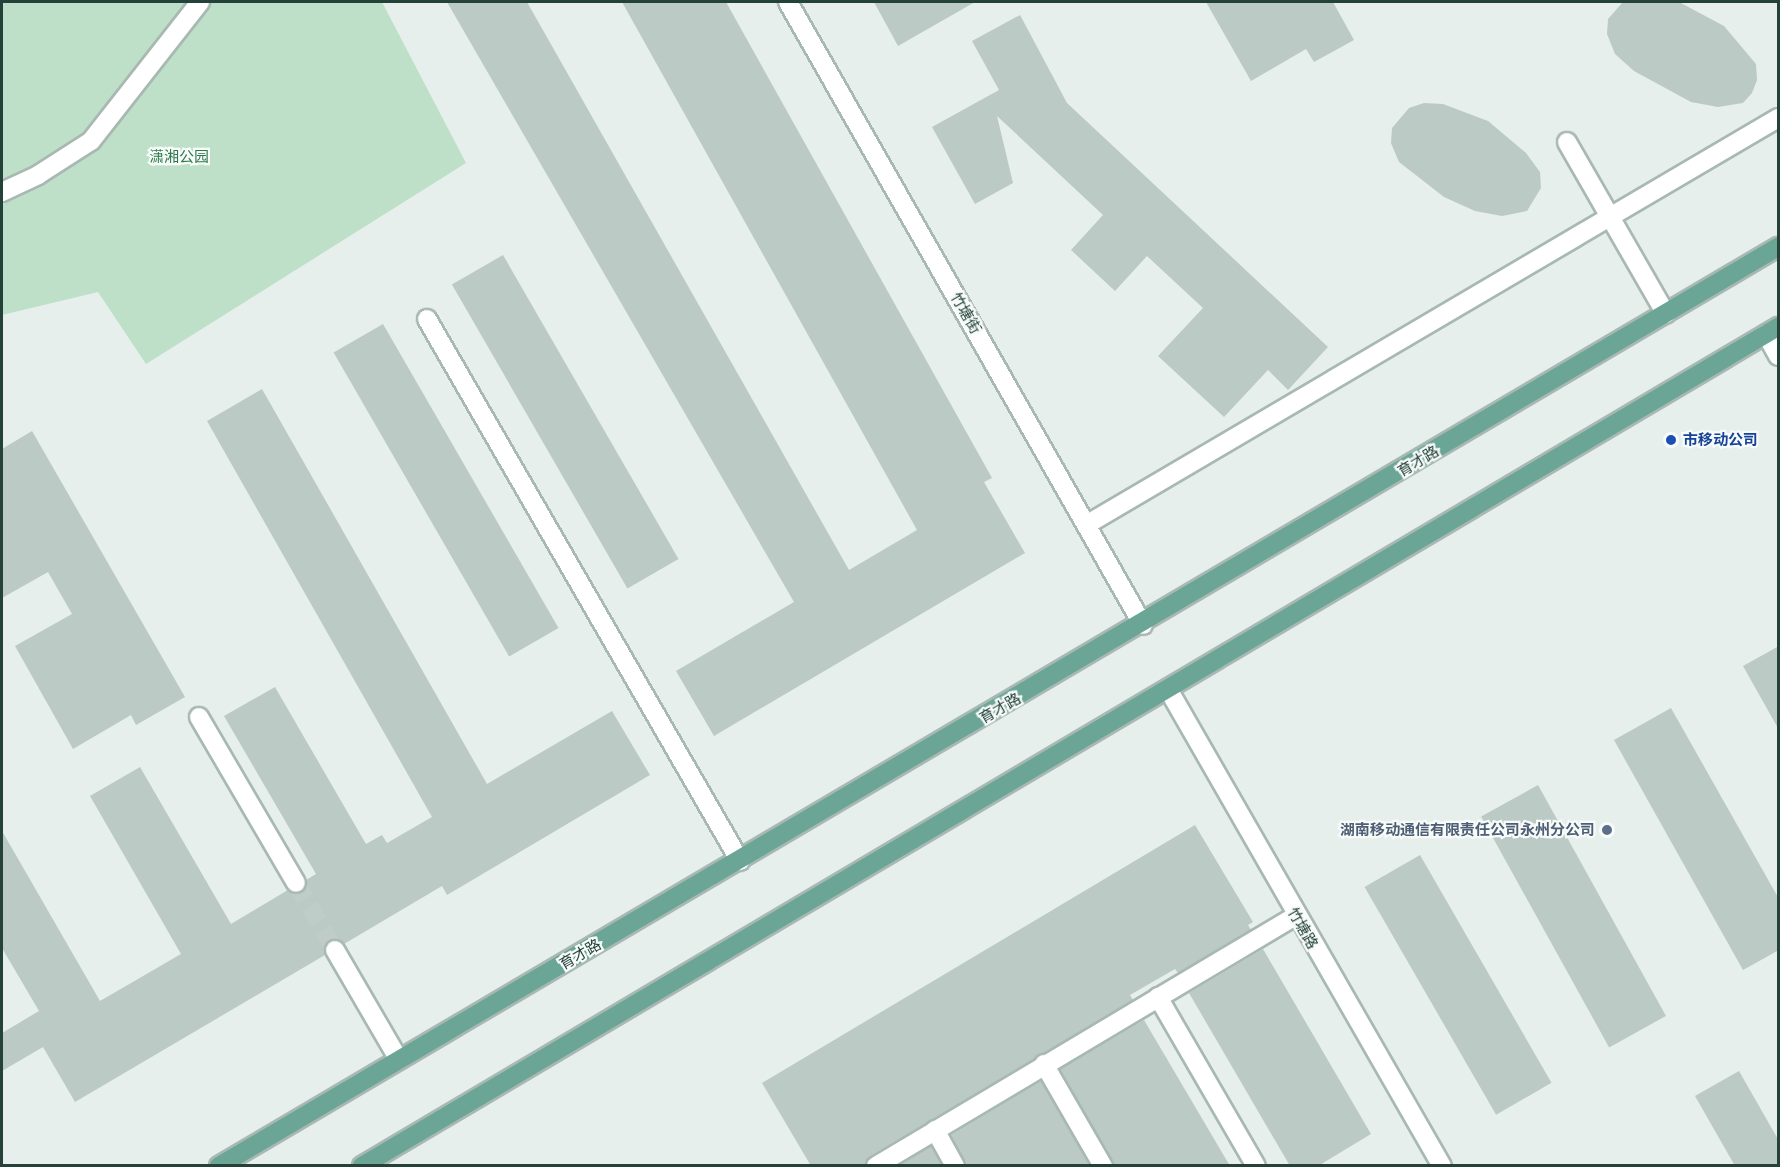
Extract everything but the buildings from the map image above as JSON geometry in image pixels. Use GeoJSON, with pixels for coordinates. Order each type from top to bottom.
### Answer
{"type":"FeatureCollection","features":[{"type":"Feature","properties":{"kind":"main road","name":"育才路"},"geometry":{"type":"LineString","coordinates":[[219,1166],[1143,625],[1779,247]]}},
{"type":"Feature","properties":{"kind":"main road"},"geometry":{"type":"LineString","coordinates":[[362,1166],[1772,331]]}},
{"type":"Feature","properties":{"kind":"street"},"geometry":{"type":"LineString","coordinates":[[2,192],[38,175],[91,141],[200,2]]}},
{"type":"Feature","properties":{"kind":"street","name":"竹塘街"},"geometry":{"type":"LineString","coordinates":[[788,2],[1143,625]]}},
{"type":"Feature","properties":{"kind":"street"},"geometry":{"type":"LineString","coordinates":[[1086,525],[1779,118]]}},
{"type":"Feature","properties":{"kind":"street"},"geometry":{"type":"LineString","coordinates":[[1567,142],[1666,314]]}},
{"type":"Feature","properties":{"kind":"street"},"geometry":{"type":"LineString","coordinates":[[428,320],[740,861]]}},
{"type":"Feature","properties":{"kind":"street"},"geometry":{"type":"LineString","coordinates":[[1772,331],[1779,356]]}},
{"type":"Feature","properties":{"kind":"street","name":"竹塘路"},"geometry":{"type":"LineString","coordinates":[[1168,690],[1296,916],[1442,1166]]}},
{"type":"Feature","properties":{"kind":"street"},"geometry":{"type":"LineString","coordinates":[[199,717],[296,883]]}},
{"type":"Feature","properties":{"kind":"street"},"geometry":{"type":"LineString","coordinates":[[876,1166],[1296,916]]}},
{"type":"Feature","properties":{"kind":"street"},"geometry":{"type":"LineString","coordinates":[[335,950],[399,1060]]}},
{"type":"Feature","properties":{"kind":"street"},"geometry":{"type":"LineString","coordinates":[[1158,997],[1256,1166]]}},
{"type":"Feature","properties":{"kind":"street"},"geometry":{"type":"LineString","coordinates":[[1044,1064],[1103,1166]]}},
{"type":"Feature","properties":{"kind":"street"},"geometry":{"type":"LineString","coordinates":[[935,1130],[955,1166]]}},
{"type":"Feature","properties":{"kind":"green space","name":"潇湘公园"},"geometry":{"type":"Polygon","coordinates":[[[2,2],[382,2],[466,163],[146,364],[98,292],[2,315],[2,2]]]}},
{"type":"Feature","properties":{"kind":"tunnel"},"geometry":{"type":"LineString","coordinates":[[296,883],[335,950]]}},
{"type":"Feature","properties":{"kind":"place","name":"市移动公司"},"geometry":{"type":"Point","coordinates":[1671,440]}},
{"type":"Feature","properties":{"kind":"place","name":"湖南移动通信有限责任公司永州分公司"},"geometry":{"type":"Point","coordinates":[1607,830]}}]}
